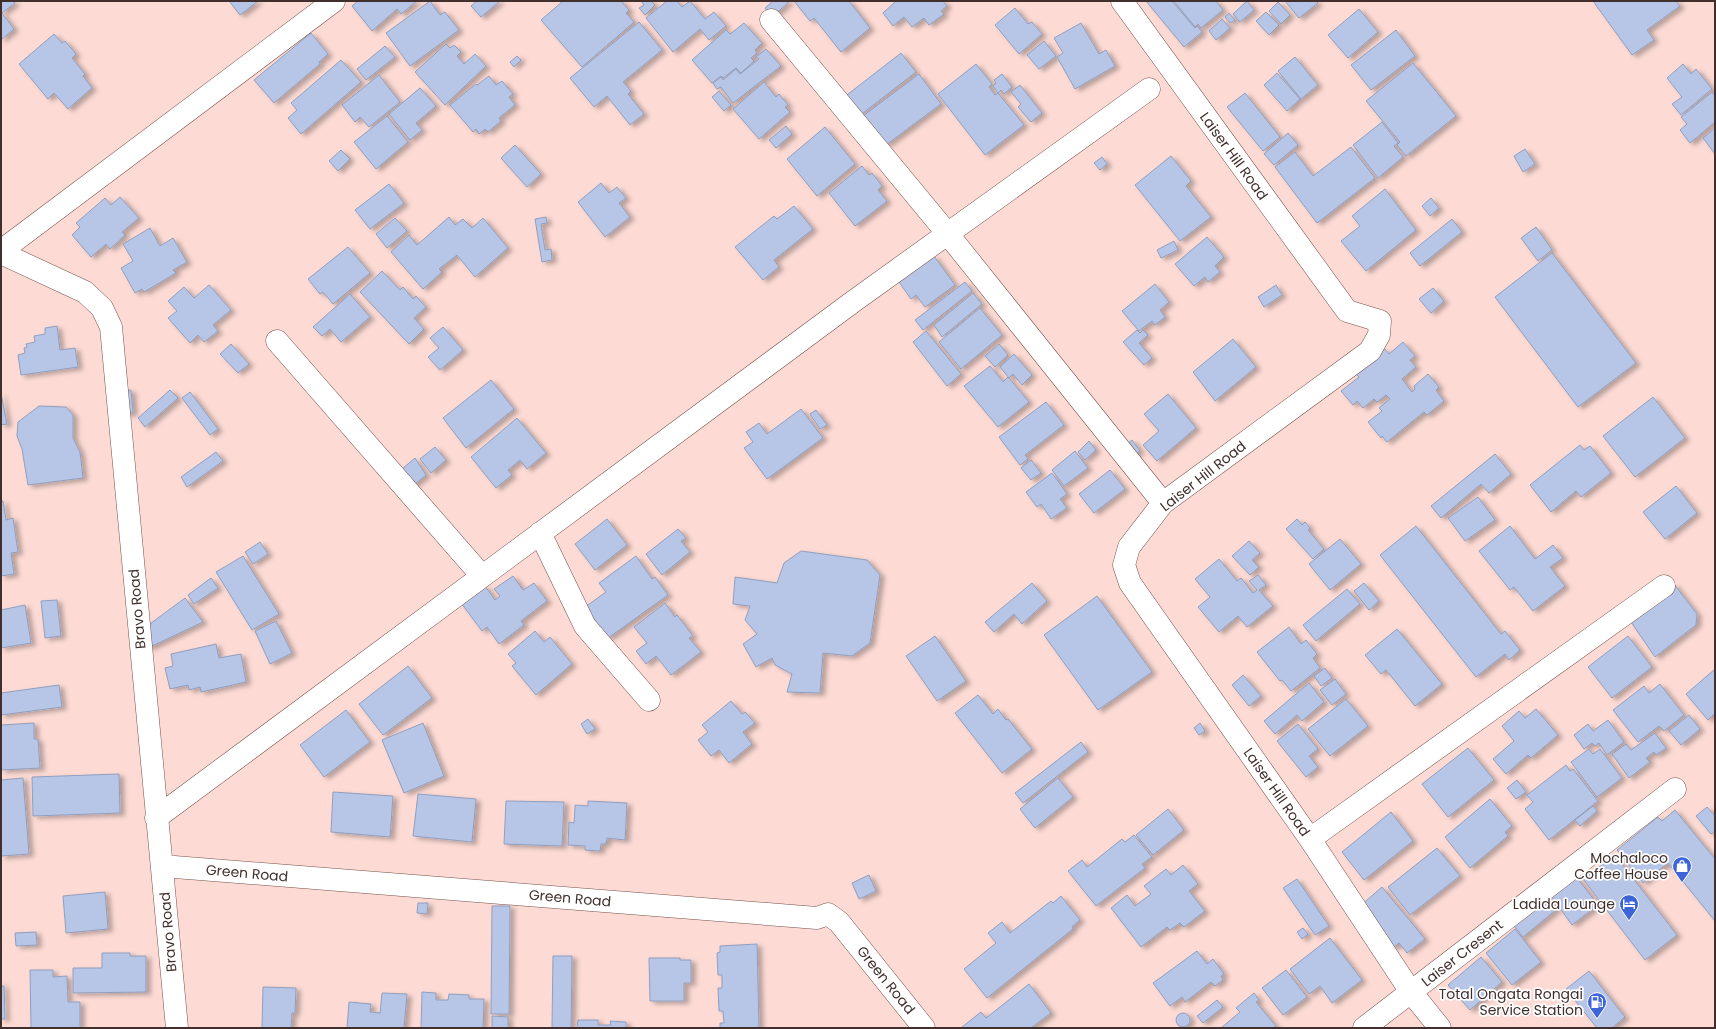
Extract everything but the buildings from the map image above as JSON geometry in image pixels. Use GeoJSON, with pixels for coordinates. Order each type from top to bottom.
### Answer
{"type":"FeatureCollection","features":[{"type":"Feature","properties":{"kind":"street"},"geometry":{"type":"LineString","coordinates":[[1,252],[334,1]]}},
{"type":"Feature","properties":{"kind":"street","name":"Laiser Hill Road"},"geometry":{"type":"LineString","coordinates":[[1122,1],[1347,311],[1380,321],[1379,336],[1370,351],[1163,503],[1129,547],[1124,565],[1130,583],[1310,840],[1411,992],[1440,1028]]}},
{"type":"Feature","properties":{"kind":"street"},"geometry":{"type":"LineString","coordinates":[[771,20],[947,233],[1163,503]]}},
{"type":"Feature","properties":{"kind":"street"},"geometry":{"type":"LineString","coordinates":[[156,818],[947,233],[1149,89]]}},
{"type":"Feature","properties":{"kind":"street","name":"Bravo Road"},"geometry":{"type":"LineString","coordinates":[[1,252],[85,292],[102,308],[111,327],[156,818],[177,1028]]}},
{"type":"Feature","properties":{"kind":"street"},"geometry":{"type":"LineString","coordinates":[[277,342],[482,576]]}},
{"type":"Feature","properties":{"kind":"street"},"geometry":{"type":"LineString","coordinates":[[540,534],[585,626],[649,700]]}},
{"type":"Feature","properties":{"kind":"street"},"geometry":{"type":"LineString","coordinates":[[1310,840],[1664,586]]}},
{"type":"Feature","properties":{"kind":"street","name":"Laiser Cresent"},"geometry":{"type":"LineString","coordinates":[[1364,1028],[1675,789]]}},
{"type":"Feature","properties":{"kind":"street","name":"Green Road"},"geometry":{"type":"LineString","coordinates":[[162,866],[817,918],[828,914],[839,922],[924,1028]]}},
{"type":"Feature","properties":{"kind":"place","name":"Mochaloco Coffee House"},"geometry":{"type":"Point","coordinates":[1682,883]}},
{"type":"Feature","properties":{"kind":"place","name":"Ladida Lounge"},"geometry":{"type":"Point","coordinates":[1629,921]}},
{"type":"Feature","properties":{"kind":"place","name":"Total Ongata Rongai Service Station"},"geometry":{"type":"Point","coordinates":[1597,1019]}}]}
